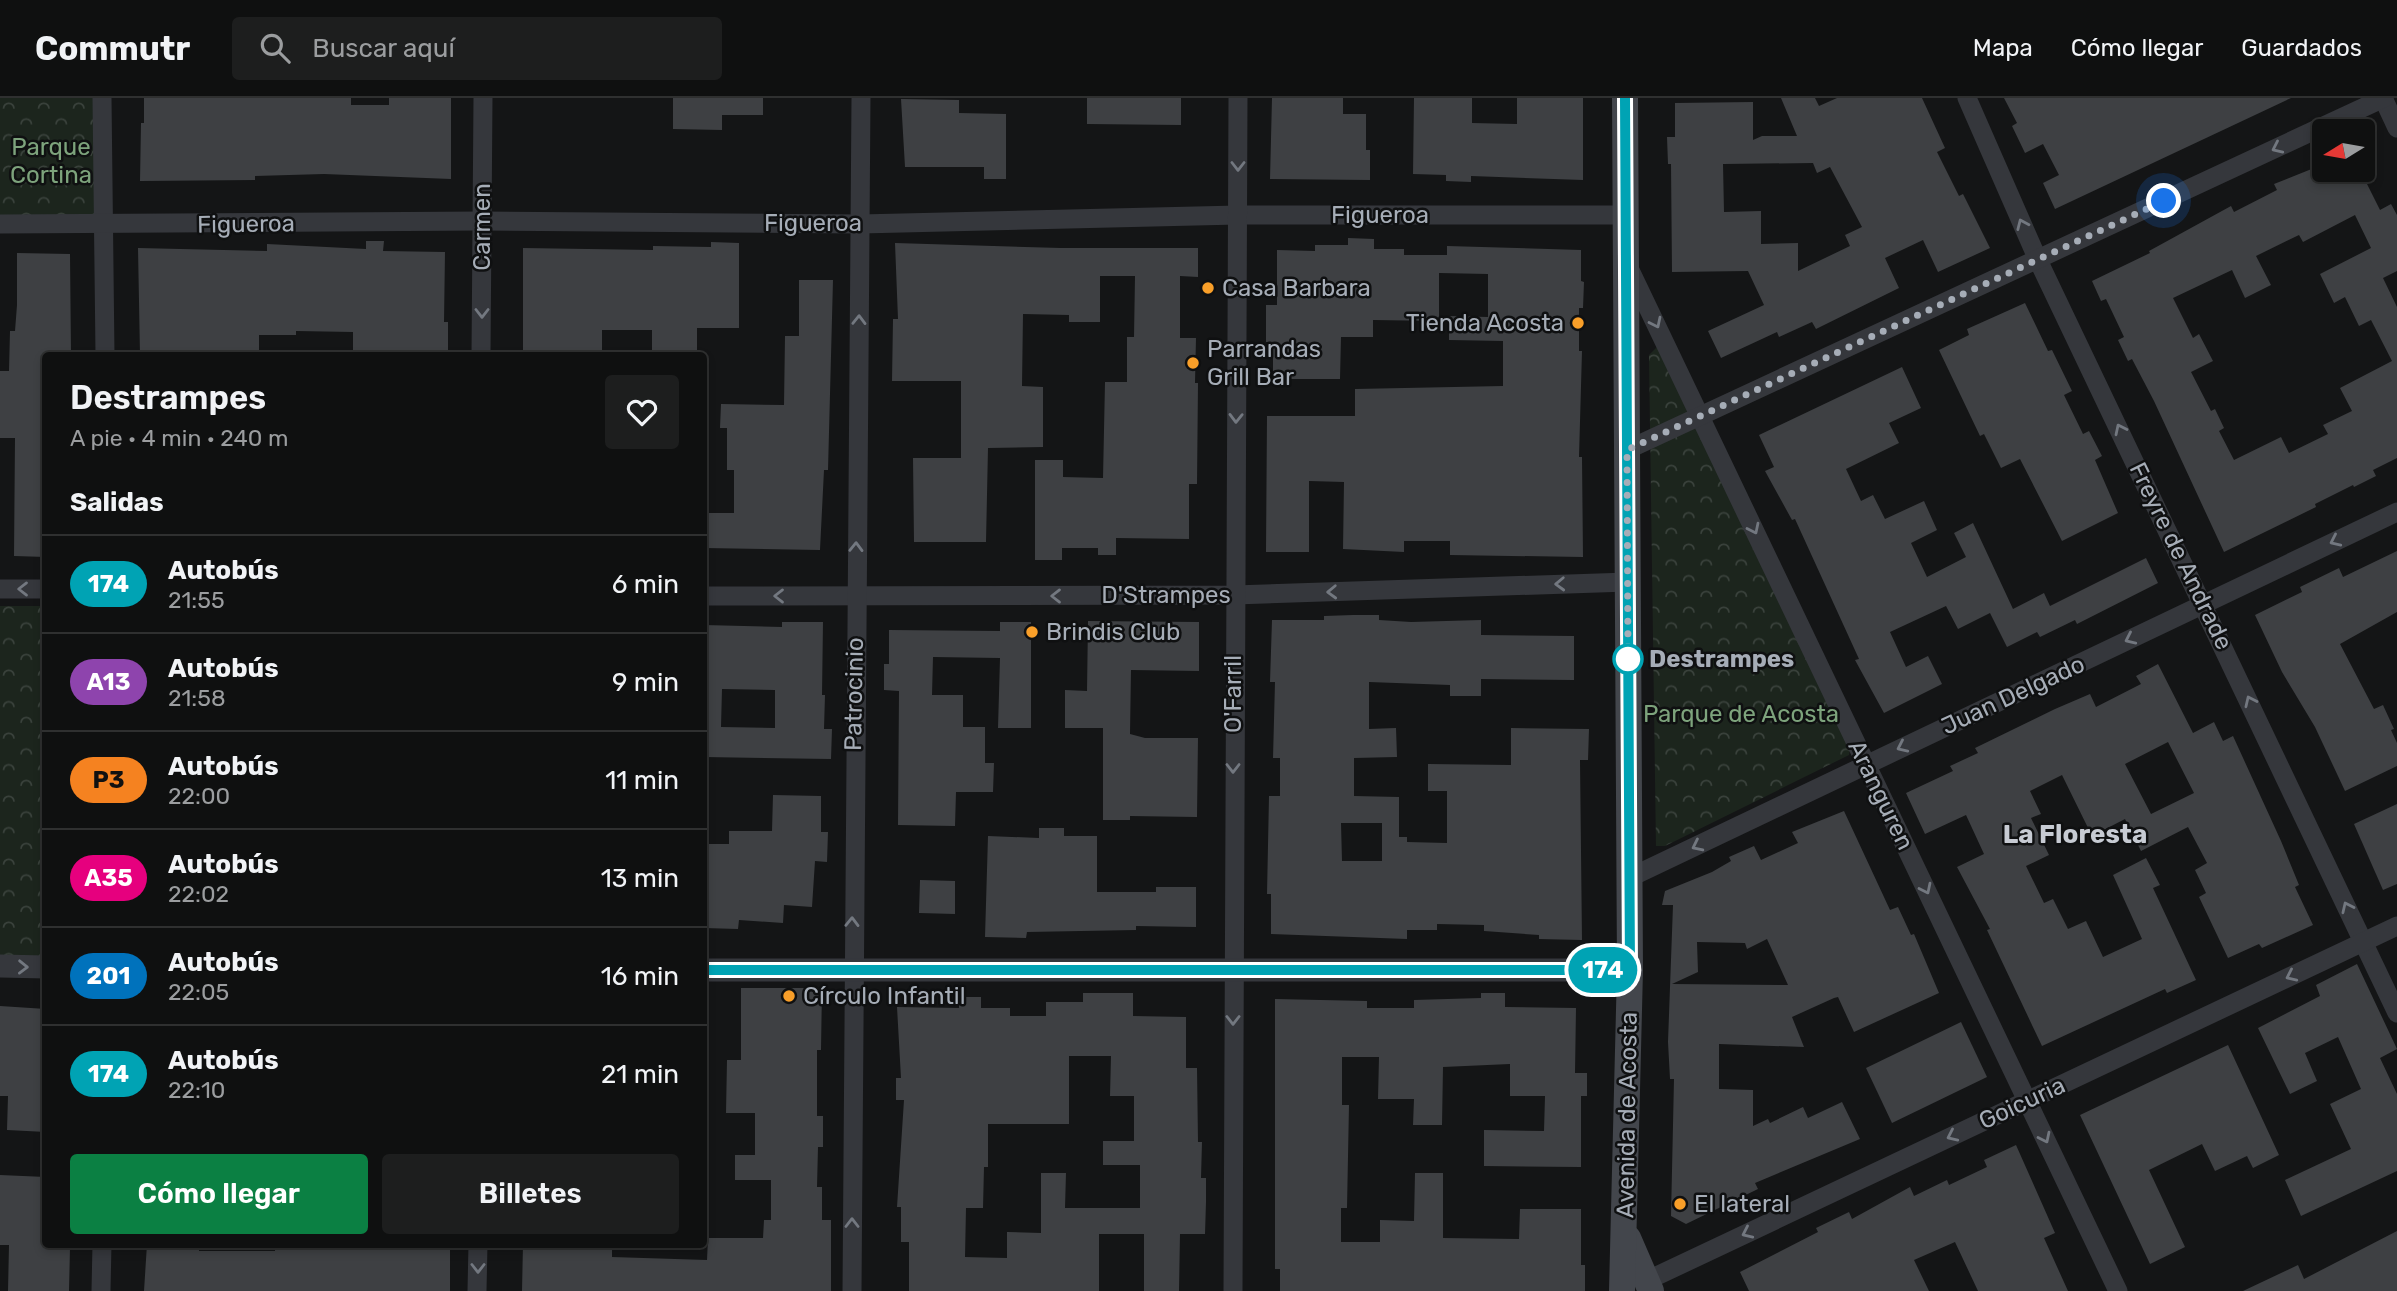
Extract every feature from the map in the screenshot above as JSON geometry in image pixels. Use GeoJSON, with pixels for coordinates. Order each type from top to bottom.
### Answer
{"type":"FeatureCollection","features":[{"type":"Feature","properties":{"kind":"main road","name":"Avenida de Acosta"},"geometry":{"type":"LineString","coordinates":[[1625,98],[1630,970],[1625,1230],[1640,1288]]}},
{"type":"Feature","properties":{"kind":"street"},"geometry":{"type":"LineString","coordinates":[[102,98],[101,225],[105,352]]}},
{"type":"Feature","properties":{"kind":"street","name":"Carmen"},"geometry":{"type":"LineString","coordinates":[[481,352],[483,98]]}},
{"type":"Feature","properties":{"kind":"street","name":"Patrocinio"},"geometry":{"type":"LineString","coordinates":[[852,1291],[852,970],[861,98]]}},
{"type":"Feature","properties":{"kind":"street","name":"O'Farril"},"geometry":{"type":"LineString","coordinates":[[1233,1291],[1232,971],[1238,98]]}},
{"type":"Feature","properties":{"kind":"street","name":"Freyre de Andrade"},"geometry":{"type":"LineString","coordinates":[[1967,98],[2038,260],[2397,1013]]}},
{"type":"Feature","properties":{"kind":"street"},"geometry":{"type":"LineString","coordinates":[[1627,450],[2384,98],[2397,128]]}},
{"type":"Feature","properties":{"kind":"street","name":"Figueroa"},"geometry":{"type":"LineString","coordinates":[[0,225],[482,221],[860,224],[1238,215],[1626,215]]}},
{"type":"Feature","properties":{"kind":"street","name":"Aranguren"},"geometry":{"type":"LineString","coordinates":[[1626,262],[2118,1291]]}},
{"type":"Feature","properties":{"kind":"street","name":"Juan Delgado"},"geometry":{"type":"LineString","coordinates":[[1629,878],[2397,512]]}},
{"type":"Feature","properties":{"kind":"street","name":"D'Strampes"},"geometry":{"type":"LineString","coordinates":[[707,596],[1234,595],[1628,582]]}},
{"type":"Feature","properties":{"kind":"street"},"geometry":{"type":"LineString","coordinates":[[0,589],[42,589]]}},
{"type":"Feature","properties":{"kind":"street","name":"Goicuria"},"geometry":{"type":"LineString","coordinates":[[1640,1288],[2027,1100],[2397,926]]}},
{"type":"Feature","properties":{"kind":"street"},"geometry":{"type":"LineString","coordinates":[[0,966],[42,967]]}},
{"type":"Feature","properties":{"kind":"street"},"geometry":{"type":"LineString","coordinates":[[707,970],[1630,970]]}},
{"type":"Feature","properties":{"kind":"street"},"geometry":{"type":"LineString","coordinates":[[101,1291],[102,1248]]}},
{"type":"Feature","properties":{"kind":"street"},"geometry":{"type":"LineString","coordinates":[[477,1291],[478,1248]]}},
{"type":"Feature","properties":{"kind":"green space","name":"Parque Cortina"},"geometry":{"type":"Polygon","coordinates":[[[0,98],[102,98],[101,225],[0,224],[0,98]]]}},
{"type":"Feature","properties":{"kind":"green space","name":"Parque de Acosta"},"geometry":{"type":"Polygon","coordinates":[[[1657,347],[1850,748],[1849,755],[1665,846],[1656,846],[1649,355],[1657,347]]]}},
{"type":"Feature","properties":{"kind":"green space"},"geometry":{"type":"Polygon","coordinates":[[[0,606],[42,606],[42,960],[0,960],[0,606]]]}},
{"type":"Feature","properties":{"kind":"building"},"geometry":{"type":"Polygon","coordinates":[[[144,98],[351,98],[351,105],[389,105],[389,98],[451,98],[451,179],[324,174],[255,176],[255,180],[140,181],[144,98]]]}},
{"type":"Feature","properties":{"kind":"building"},"geometry":{"type":"Polygon","coordinates":[[[673,98],[763,98],[763,115],[722,115],[722,130],[673,129],[673,98]]]}},
{"type":"Feature","properties":{"kind":"building"},"geometry":{"type":"Polygon","coordinates":[[[1087,98],[1181,98],[1181,125],[1087,124],[1087,98]]]}},
{"type":"Feature","properties":{"kind":"building"},"geometry":{"type":"Polygon","coordinates":[[[1272,98],[1343,98],[1343,114],[1366,114],[1366,150],[1370,150],[1370,180],[1270,179],[1272,98]]]}},
{"type":"Feature","properties":{"kind":"building"},"geometry":{"type":"Polygon","coordinates":[[[1414,98],[1472,98],[1472,123],[1517,124],[1517,98],[1583,98],[1583,180],[1471,176],[1471,182],[1446,181],[1446,175],[1413,174],[1414,98]]]}},
{"type":"Feature","properties":{"kind":"building"},"geometry":{"type":"Polygon","coordinates":[[[1781,98],[1815,98],[1819,106],[1837,98],[1922,98],[1945,148],[1937,152],[1959,196],[1963,194],[1990,248],[1938,272],[1923,240],[1885,258],[1899,288],[1816,329],[1812,322],[1779,337],[1777,332],[1721,358],[1708,331],[1764,305],[1748,271],[1672,272],[1671,164],[1668,164],[1667,137],[1675,137],[1675,103],[1753,102],[1753,140],[1762,136],[1797,136],[1781,98]],[[1813,163],[1723,164],[1724,212],[1761,211],[1761,244],[1798,243],[1798,271],[1850,246],[1845,235],[1862,227],[1830,167],[1817,173],[1813,163]]]}},
{"type":"Feature","properties":{"kind":"building"},"geometry":{"type":"Polygon","coordinates":[[[2004,98],[2291,98],[2055,209],[2043,183],[2059,175],[2043,144],[2025,153],[2012,126],[2017,123],[2004,98]]]}},
{"type":"Feature","properties":{"kind":"building"},"geometry":{"type":"Polygon","coordinates":[[[901,99],[959,100],[959,113],[1006,114],[1006,179],[984,179],[984,167],[905,167],[901,99]]]}},
{"type":"Feature","properties":{"kind":"building"},"geometry":{"type":"Polygon","coordinates":[[[2312,169],[2312,182],[2366,182],[2380,210],[2391,204],[2397,215],[2397,271],[2383,278],[2397,307],[2397,458],[2373,470],[2376,476],[2315,504],[2316,507],[2224,552],[2154,401],[2132,359],[2128,361],[2118,340],[2124,337],[2106,299],[2101,301],[2092,281],[2150,253],[2149,251],[2231,206],[2234,212],[2277,190],[2274,184],[2312,169]],[[2355,215],[2303,242],[2299,235],[2256,256],[2271,285],[2245,298],[2232,270],[2173,298],[2193,338],[2199,334],[2213,361],[2191,372],[2211,411],[2215,409],[2224,428],[2219,431],[2234,460],[2281,437],[2289,453],[2328,434],[2323,425],[2352,411],[2340,388],[2392,361],[2371,320],[2359,326],[2345,297],[2334,303],[2320,274],[2371,248],[2355,215]]]}},
{"type":"Feature","properties":{"kind":"building"},"geometry":{"type":"Polygon","coordinates":[[[1348,238],[1374,239],[1374,249],[1404,249],[1404,255],[1447,255],[1447,246],[1581,250],[1581,281],[1584,282],[1583,308],[1579,308],[1579,351],[1582,351],[1579,457],[1582,457],[1583,557],[1450,555],[1450,541],[1404,541],[1404,552],[1343,549],[1344,482],[1309,481],[1309,552],[1266,552],[1267,416],[1355,416],[1355,389],[1503,386],[1503,341],[1449,340],[1449,316],[1488,317],[1488,274],[1439,273],[1439,321],[1373,320],[1373,337],[1341,337],[1340,379],[1273,379],[1273,342],[1266,342],[1266,305],[1277,305],[1277,250],[1315,251],[1315,245],[1348,245],[1348,238]]]}},
{"type":"Feature","properties":{"kind":"building"},"geometry":{"type":"Polygon","coordinates":[[[366,241],[384,241],[383,251],[445,252],[444,322],[448,322],[448,352],[353,352],[353,332],[296,331],[296,335],[259,335],[259,352],[140,352],[138,248],[267,251],[267,244],[366,249],[366,241]]]}},
{"type":"Feature","properties":{"kind":"building"},"geometry":{"type":"Polygon","coordinates":[[[711,242],[739,243],[739,328],[697,328],[697,352],[652,352],[652,330],[602,330],[602,352],[523,352],[523,248],[653,250],[653,246],[711,247],[711,242]]]}},
{"type":"Feature","properties":{"kind":"building"},"geometry":{"type":"Polygon","coordinates":[[[895,243],[1061,248],[1198,248],[1198,277],[1180,276],[1180,338],[1196,338],[1195,383],[1198,383],[1197,484],[1189,484],[1189,539],[1116,538],[1116,555],[1098,555],[1098,548],[1062,548],[1062,560],[1035,560],[1035,460],[1063,460],[1063,477],[1103,478],[1105,382],[1127,382],[1127,337],[1134,337],[1135,276],[1100,276],[1100,322],[1069,322],[1069,315],[1023,314],[1022,386],[1043,387],[1043,447],[988,448],[986,542],[914,542],[913,458],[961,458],[961,381],[892,381],[893,319],[898,319],[895,243]]]}},
{"type":"Feature","properties":{"kind":"building"},"geometry":{"type":"Polygon","coordinates":[[[17,253],[70,254],[71,352],[42,352],[42,557],[14,556],[15,438],[0,438],[0,371],[9,371],[10,331],[15,331],[17,253]]]}},
{"type":"Feature","properties":{"kind":"building"},"geometry":{"type":"Polygon","coordinates":[[[799,280],[833,280],[828,470],[824,470],[820,550],[707,548],[707,513],[734,513],[734,470],[727,470],[727,428],[720,428],[721,404],[784,405],[785,336],[799,336],[799,280]]]}},
{"type":"Feature","properties":{"kind":"building"},"geometry":{"type":"Polygon","coordinates":[[[2025,303],[2048,351],[2052,350],[2072,391],[2064,395],[2083,434],[2089,431],[2102,456],[2095,460],[2118,513],[2062,541],[2020,459],[2001,468],[1984,434],[1980,436],[1939,350],[1969,335],[1967,329],[2025,303]]]}},
{"type":"Feature","properties":{"kind":"building"},"geometry":{"type":"Polygon","coordinates":[[[1902,367],[1921,408],[1889,423],[1899,443],[1846,469],[1861,501],[1873,495],[1885,519],[1924,501],[1937,530],[1911,543],[1927,577],[1966,557],[1954,533],[1973,523],[2013,609],[2044,593],[2050,606],[2146,558],[2158,583],[2077,624],[2075,620],[2040,637],[2037,632],[2007,647],[1990,613],[1958,629],[1946,606],[1890,632],[1906,667],[1928,656],[1942,684],[1884,713],[1855,660],[1859,659],[1795,519],[1792,520],[1765,471],[1774,467],[1759,435],[1902,367]]]}},
{"type":"Feature","properties":{"kind":"building"},"geometry":{"type":"Polygon","coordinates":[[[2397,551],[2397,612],[2340,644],[2374,709],[2383,705],[2394,729],[2391,730],[2397,743],[2397,766],[2345,791],[2315,727],[2282,672],[2255,615],[2302,592],[2300,587],[2339,568],[2343,577],[2397,551]]]}},
{"type":"Feature","properties":{"kind":"building"},"geometry":{"type":"Polygon","coordinates":[[[1379,615],[1379,620],[1411,622],[1481,620],[1481,635],[1574,636],[1574,680],[1481,679],[1481,696],[1450,696],[1450,685],[1369,682],[1369,729],[1396,728],[1397,757],[1354,758],[1354,796],[1399,797],[1399,837],[1407,837],[1407,842],[1447,843],[1447,791],[1428,791],[1428,764],[1511,765],[1511,728],[1589,729],[1588,760],[1580,760],[1582,940],[1539,939],[1539,935],[1484,931],[1484,925],[1437,924],[1437,930],[1407,930],[1407,939],[1271,934],[1271,894],[1267,894],[1269,796],[1280,796],[1280,758],[1273,758],[1275,682],[1270,682],[1272,620],[1324,620],[1324,616],[1379,615]],[[1341,823],[1342,861],[1382,861],[1382,823],[1341,823]]]}},
{"type":"Feature","properties":{"kind":"building"},"geometry":{"type":"Polygon","coordinates":[[[1088,621],[1199,622],[1199,671],[1131,670],[1130,734],[1145,738],[1198,738],[1197,817],[1130,816],[1130,820],[1103,820],[1103,728],[1065,728],[1065,690],[1087,691],[1088,621]]]}},
{"type":"Feature","properties":{"kind":"building"},"geometry":{"type":"Polygon","coordinates":[[[782,622],[823,622],[822,695],[825,695],[824,729],[832,729],[831,759],[707,757],[707,625],[782,627],[782,622]],[[722,689],[721,727],[775,728],[775,690],[722,689]]]}},
{"type":"Feature","properties":{"kind":"building"},"geometry":{"type":"Polygon","coordinates":[[[1000,622],[1031,622],[1031,728],[998,728],[1000,658],[933,657],[932,695],[963,695],[963,727],[985,727],[985,763],[994,763],[993,792],[956,792],[955,826],[898,825],[899,691],[884,690],[884,664],[889,664],[889,630],[1000,631],[1000,622]]]}},
{"type":"Feature","properties":{"kind":"building"},"geometry":{"type":"Polygon","coordinates":[[[2158,664],[2193,733],[2214,722],[2223,741],[2233,736],[2281,841],[2299,885],[2295,887],[2313,925],[2262,948],[2259,944],[2228,958],[2199,897],[2206,893],[2195,870],[2207,863],[2188,827],[2141,851],[2125,819],[2092,836],[2062,775],[2030,791],[2041,814],[2031,818],[2049,855],[2026,866],[2044,903],[2053,899],[2068,929],[2086,921],[2103,957],[2142,939],[2113,875],[2146,858],[2160,885],[2153,888],[2196,980],[2167,993],[2165,989],[2042,1046],[1987,930],[1990,929],[1957,867],[1984,854],[1966,815],[1925,834],[1906,793],[1953,771],[1950,766],[1978,753],[1975,748],[2055,709],[2090,694],[2096,707],[2141,684],[2136,676],[2158,664]],[[2168,742],[2125,764],[2151,814],[2194,793],[2168,742]]]}},
{"type":"Feature","properties":{"kind":"building"},"geometry":{"type":"Polygon","coordinates":[[[773,795],[821,796],[821,832],[828,832],[827,862],[815,861],[812,907],[784,905],[783,923],[739,920],[738,929],[707,928],[707,844],[729,844],[729,831],[772,831],[773,795]]]}},
{"type":"Feature","properties":{"kind":"building"},"geometry":{"type":"Polygon","coordinates":[[[2397,804],[2397,884],[2383,890],[2354,824],[2397,804]]]}},
{"type":"Feature","properties":{"kind":"building"},"geometry":{"type":"Polygon","coordinates":[[[1844,811],[1890,910],[1898,907],[1911,935],[1914,934],[1939,993],[1854,1032],[1838,997],[1834,998],[1792,1017],[1804,1047],[1719,1044],[1719,1089],[1753,1090],[1753,1126],[1768,1119],[1770,1123],[1803,1107],[1808,1118],[1842,1102],[1860,1139],[1755,1183],[1758,1189],[1686,1224],[1671,1216],[1674,1079],[1670,1079],[1668,1042],[1673,905],[1662,905],[1665,891],[1712,872],[1731,861],[1729,857],[1754,846],[1761,860],[1798,843],[1792,832],[1844,811]],[[1767,939],[1747,949],[1745,943],[1697,942],[1698,972],[1672,984],[1788,985],[1767,939]]]}},
{"type":"Feature","properties":{"kind":"building"},"geometry":{"type":"Polygon","coordinates":[[[1039,828],[1064,828],[1064,836],[1097,836],[1097,892],[1156,892],[1156,887],[1196,887],[1196,927],[1136,926],[1136,930],[1027,932],[1026,938],[985,937],[988,836],[1039,838],[1039,828]]]}},
{"type":"Feature","properties":{"kind":"building"},"geometry":{"type":"Polygon","coordinates":[[[920,880],[955,881],[955,914],[919,913],[920,880]]]}},
{"type":"Feature","properties":{"kind":"building"},"geometry":{"type":"Polygon","coordinates":[[[2357,964],[2397,1049],[2380,1058],[2397,1094],[2397,1171],[2301,1216],[2285,1180],[2351,1149],[2330,1104],[2361,1089],[2338,1037],[2305,1053],[2317,1081],[2290,1094],[2258,1028],[2320,996],[2316,985],[2357,964]]]}},
{"type":"Feature","properties":{"kind":"building"},"geometry":{"type":"Polygon","coordinates":[[[741,988],[822,988],[821,1050],[817,1050],[817,1116],[823,1116],[823,1147],[818,1147],[817,1187],[822,1187],[822,1220],[831,1220],[831,1291],[522,1291],[523,1248],[612,1248],[612,1257],[707,1260],[708,1238],[763,1238],[764,1220],[771,1220],[771,1180],[735,1180],[735,1155],[755,1155],[755,1113],[726,1113],[727,1060],[741,1060],[741,988]]]}},
{"type":"Feature","properties":{"kind":"building"},"geometry":{"type":"Polygon","coordinates":[[[1083,993],[1133,993],[1133,1016],[1186,1017],[1186,1068],[1197,1068],[1198,1142],[1202,1142],[1201,1178],[1206,1178],[1206,1202],[1205,1234],[1180,1234],[1179,1291],[1144,1291],[1144,1234],[1099,1234],[1099,1291],[909,1291],[909,1242],[901,1242],[901,1207],[897,1207],[904,1100],[896,1100],[896,1078],[901,1078],[897,1007],[959,1008],[959,997],[981,997],[981,1008],[1010,1008],[1010,1016],[1046,1016],[1046,1002],[1083,1002],[1083,993]],[[1069,1056],[1069,1124],[988,1124],[988,1167],[984,1167],[983,1208],[966,1208],[965,1257],[1007,1258],[1007,1232],[1041,1233],[1041,1173],[1066,1173],[1065,1208],[1140,1208],[1140,1165],[1103,1165],[1103,1141],[1134,1141],[1134,1096],[1110,1096],[1111,1056],[1069,1056]]]}},
{"type":"Feature","properties":{"kind":"building"},"geometry":{"type":"Polygon","coordinates":[[[1481,993],[1505,993],[1505,1007],[1576,1008],[1575,1073],[1587,1073],[1587,1096],[1581,1096],[1581,1167],[1484,1166],[1484,1130],[1544,1131],[1545,1096],[1510,1096],[1510,1064],[1443,1067],[1442,1125],[1413,1125],[1414,1099],[1378,1099],[1379,1057],[1342,1057],[1342,1105],[1349,1105],[1347,1208],[1341,1208],[1341,1242],[1380,1242],[1380,1220],[1414,1221],[1415,1173],[1443,1173],[1443,1238],[1519,1239],[1520,1209],[1581,1209],[1581,1265],[1585,1265],[1585,1291],[1280,1291],[1280,1269],[1275,1269],[1275,999],[1367,1001],[1367,1008],[1414,1008],[1414,1000],[1481,998],[1481,993]]]}},
{"type":"Feature","properties":{"kind":"building"},"geometry":{"type":"Polygon","coordinates":[[[0,1006],[42,1009],[42,1132],[7,1130],[8,1096],[0,1096],[0,1006]]]}},
{"type":"Feature","properties":{"kind":"building"},"geometry":{"type":"Polygon","coordinates":[[[1961,1022],[1987,1077],[1892,1123],[1866,1068],[1961,1022]]]}},
{"type":"Feature","properties":{"kind":"building"},"geometry":{"type":"Polygon","coordinates":[[[2228,1045],[2279,1155],[2253,1168],[2247,1156],[2215,1171],[2202,1144],[2149,1170],[2185,1247],[2150,1264],[2080,1115],[2228,1045]]]}},
{"type":"Feature","properties":{"kind":"building"},"geometry":{"type":"Polygon","coordinates":[[[2016,1145],[2055,1233],[2044,1238],[2068,1291],[1978,1291],[1955,1242],[1914,1260],[1929,1291],[1749,1291],[1740,1272],[1818,1232],[1816,1228],[1849,1212],[1852,1219],[1910,1187],[1914,1196],[1947,1180],[1949,1185],[1987,1167],[1984,1160],[2016,1145]]]}},
{"type":"Feature","properties":{"kind":"building"},"geometry":{"type":"Polygon","coordinates":[[[0,1175],[42,1177],[42,1248],[70,1248],[69,1291],[8,1291],[9,1245],[0,1245],[0,1175]]]}},
{"type":"Feature","properties":{"kind":"building"},"geometry":{"type":"Polygon","coordinates":[[[2397,1231],[2397,1291],[2243,1291],[2298,1265],[2304,1279],[2397,1231]]]}},
{"type":"Feature","properties":{"kind":"building"},"geometry":{"type":"Polygon","coordinates":[[[147,1248],[275,1251],[275,1248],[450,1248],[450,1291],[144,1291],[147,1248]]]}},
{"type":"Feature","properties":{"kind":"bus line","name":"174"},"geometry":{"type":"LineString","coordinates":[[707,970],[1630,970],[1625,98]]}},
{"type":"Feature","properties":{"kind":"place","name":"Casa Barbara"},"geometry":{"type":"Point","coordinates":[1208,288]}},
{"type":"Feature","properties":{"kind":"place","name":"Tienda Acosta"},"geometry":{"type":"Point","coordinates":[1578,323]}},
{"type":"Feature","properties":{"kind":"place","name":"Parrandas Grill Bar"},"geometry":{"type":"Point","coordinates":[1193,363]}},
{"type":"Feature","properties":{"kind":"place","name":"Brindis Club"},"geometry":{"type":"Point","coordinates":[1032,632]}},
{"type":"Feature","properties":{"kind":"place","name":"Destrampes"},"geometry":{"type":"Point","coordinates":[1628,659]}},
{"type":"Feature","properties":{"kind":"place","name":"Círculo Infantil"},"geometry":{"type":"Point","coordinates":[789,996]}},
{"type":"Feature","properties":{"kind":"place","name":"El lateral"},"geometry":{"type":"Point","coordinates":[1680,1204]}},
{"type":"Feature","properties":{"kind":"district","name":"La Floresta"},"geometry":{"type":"Point","coordinates":[2075,834]}},
{"type":"Feature","properties":{"kind":"route"},"geometry":{"type":"LineString","coordinates":[[1628,659],[1627,450],[2164,201]]}}]}
